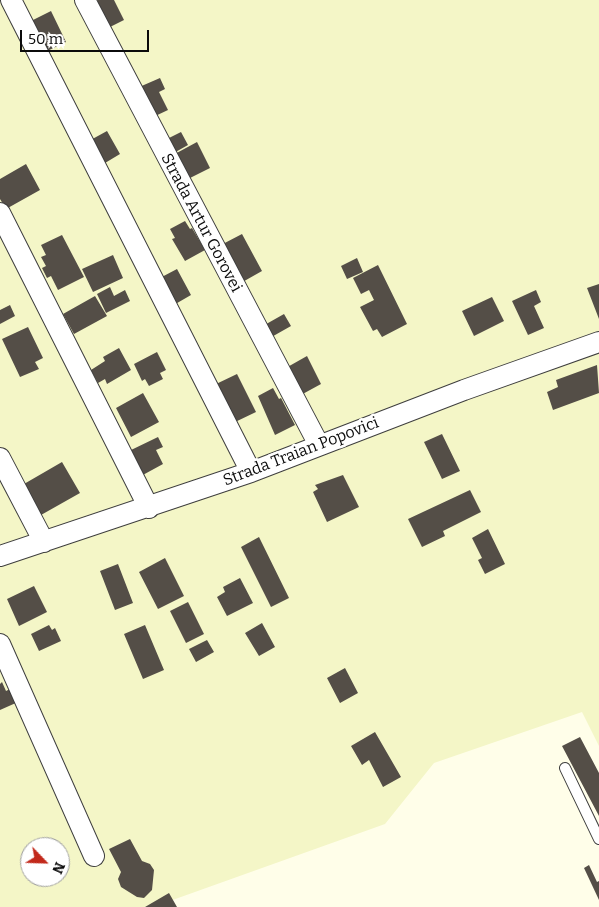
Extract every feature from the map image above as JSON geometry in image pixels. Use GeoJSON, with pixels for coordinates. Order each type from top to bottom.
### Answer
{"type":"FeatureCollection","features":[{"type":"Feature","properties":{"kind":"street"},"geometry":{"type":"LineString","coordinates":[[11,0],[251,472]]}},
{"type":"Feature","properties":{"kind":"street","name":"Strada Artur Gorovei"},"geometry":{"type":"LineString","coordinates":[[85,0],[318,445]]}},
{"type":"Feature","properties":{"kind":"street"},"geometry":{"type":"LineString","coordinates":[[0,212],[150,508]]}},
{"type":"Feature","properties":{"kind":"street","name":"Strada Traian Popovici"},"geometry":{"type":"LineString","coordinates":[[0,556],[150,508],[251,472],[318,445],[599,342]]}},
{"type":"Feature","properties":{"kind":"street"},"geometry":{"type":"LineString","coordinates":[[0,458],[44,542]]}},
{"type":"Feature","properties":{"kind":"street"},"geometry":{"type":"LineString","coordinates":[[0,644],[94,856]]}},
{"type":"Feature","properties":{"kind":"lane"},"geometry":{"type":"LineString","coordinates":[[565,768],[599,839]]}},
{"type":"Feature","properties":{"kind":"green space"},"geometry":{"type":"Polygon","coordinates":[[[0,0],[599,0],[599,746],[582,712],[434,763],[385,824],[153,907],[0,907],[0,0]]]}},
{"type":"Feature","properties":{"kind":"building"},"geometry":{"type":"Polygon","coordinates":[[[98,0],[114,0],[124,20],[108,28],[95,2],[98,0]]]}},
{"type":"Feature","properties":{"kind":"building"},"geometry":{"type":"Polygon","coordinates":[[[51,11],[66,42],[43,53],[29,22],[51,11]]]}},
{"type":"Feature","properties":{"kind":"building"},"geometry":{"type":"Polygon","coordinates":[[[160,78],[165,89],[159,92],[168,110],[151,118],[137,88],[160,78]]]}},
{"type":"Feature","properties":{"kind":"building"},"geometry":{"type":"Polygon","coordinates":[[[107,131],[120,154],[100,166],[87,142],[107,131]]]}},
{"type":"Feature","properties":{"kind":"building"},"geometry":{"type":"Polygon","coordinates":[[[181,132],[188,145],[172,154],[165,140],[181,132]]]}},
{"type":"Feature","properties":{"kind":"building"},"geometry":{"type":"Polygon","coordinates":[[[197,142],[210,168],[186,180],[173,155],[197,142]]]}},
{"type":"Feature","properties":{"kind":"building"},"geometry":{"type":"Polygon","coordinates":[[[26,164],[40,190],[6,209],[0,199],[0,179],[26,164]]]}},
{"type":"Feature","properties":{"kind":"building"},"geometry":{"type":"Polygon","coordinates":[[[185,221],[190,229],[192,228],[205,250],[185,261],[172,239],[175,238],[170,229],[185,221]]]}},
{"type":"Feature","properties":{"kind":"building"},"geometry":{"type":"Polygon","coordinates":[[[242,234],[262,271],[239,284],[219,246],[242,234]]]}},
{"type":"Feature","properties":{"kind":"building"},"geometry":{"type":"Polygon","coordinates":[[[62,235],[84,277],[58,290],[51,276],[47,278],[42,268],[46,266],[41,257],[46,255],[41,245],[62,235]]]}},
{"type":"Feature","properties":{"kind":"building"},"geometry":{"type":"Polygon","coordinates":[[[113,255],[123,278],[93,292],[82,269],[113,255]]]}},
{"type":"Feature","properties":{"kind":"building"},"geometry":{"type":"Polygon","coordinates":[[[357,258],[363,272],[347,279],[341,266],[357,258]]]}},
{"type":"Feature","properties":{"kind":"building"},"geometry":{"type":"Polygon","coordinates":[[[378,265],[407,324],[382,337],[377,329],[373,331],[360,307],[374,300],[369,290],[361,294],[353,278],[378,265]]]}},
{"type":"Feature","properties":{"kind":"building"},"geometry":{"type":"Polygon","coordinates":[[[177,269],[191,295],[172,306],[158,279],[177,269]]]}},
{"type":"Feature","properties":{"kind":"building"},"geometry":{"type":"Polygon","coordinates":[[[599,284],[599,319],[587,288],[599,284]]]}},
{"type":"Feature","properties":{"kind":"building"},"geometry":{"type":"Polygon","coordinates":[[[110,287],[114,296],[125,290],[130,301],[106,313],[97,294],[110,287]]]}},
{"type":"Feature","properties":{"kind":"building"},"geometry":{"type":"Polygon","coordinates":[[[536,290],[541,302],[534,306],[544,328],[528,335],[512,301],[536,290]]]}},
{"type":"Feature","properties":{"kind":"building"},"geometry":{"type":"Polygon","coordinates":[[[95,296],[107,316],[74,334],[63,314],[95,296]]]}},
{"type":"Feature","properties":{"kind":"building"},"geometry":{"type":"Polygon","coordinates":[[[492,297],[504,321],[474,336],[462,311],[492,297]]]}},
{"type":"Feature","properties":{"kind":"building"},"geometry":{"type":"Polygon","coordinates":[[[10,305],[15,316],[0,324],[0,310],[10,305]]]}},
{"type":"Feature","properties":{"kind":"building"},"geometry":{"type":"Polygon","coordinates":[[[284,314],[291,326],[268,339],[261,327],[284,314]]]}},
{"type":"Feature","properties":{"kind":"building"},"geometry":{"type":"Polygon","coordinates":[[[28,327],[43,358],[35,362],[39,369],[20,377],[2,339],[28,327]]]}},
{"type":"Feature","properties":{"kind":"building"},"geometry":{"type":"Polygon","coordinates":[[[119,348],[131,370],[107,384],[105,379],[98,383],[91,370],[105,361],[103,357],[119,348]]]}},
{"type":"Feature","properties":{"kind":"building"},"geometry":{"type":"Polygon","coordinates":[[[157,352],[166,370],[160,373],[163,379],[149,386],[145,379],[142,381],[134,364],[157,352]]]}},
{"type":"Feature","properties":{"kind":"building"},"geometry":{"type":"Polygon","coordinates":[[[307,356],[321,384],[299,396],[284,369],[307,356]]]}},
{"type":"Feature","properties":{"kind":"building"},"geometry":{"type":"Polygon","coordinates":[[[597,365],[599,393],[553,410],[547,392],[558,387],[556,380],[597,365]]]}},
{"type":"Feature","properties":{"kind":"building"},"geometry":{"type":"Polygon","coordinates":[[[237,374],[256,412],[233,423],[214,385],[237,374]]]}},
{"type":"Feature","properties":{"kind":"building"},"geometry":{"type":"Polygon","coordinates":[[[273,388],[279,399],[281,398],[295,425],[275,435],[258,396],[273,388]]]}},
{"type":"Feature","properties":{"kind":"building"},"geometry":{"type":"Polygon","coordinates":[[[143,393],[159,422],[131,437],[116,408],[143,393]]]}},
{"type":"Feature","properties":{"kind":"building"},"geometry":{"type":"Polygon","coordinates":[[[442,434],[460,471],[442,479],[424,442],[442,434]]]}},
{"type":"Feature","properties":{"kind":"building"},"geometry":{"type":"Polygon","coordinates":[[[158,437],[163,447],[156,450],[163,464],[141,476],[129,451],[158,437]]]}},
{"type":"Feature","properties":{"kind":"building"},"geometry":{"type":"Polygon","coordinates":[[[62,462],[80,493],[41,515],[24,484],[62,462]]]}},
{"type":"Feature","properties":{"kind":"building"},"geometry":{"type":"Polygon","coordinates":[[[343,475],[359,507],[327,522],[313,492],[318,489],[315,485],[343,475]]]}},
{"type":"Feature","properties":{"kind":"building"},"geometry":{"type":"Polygon","coordinates":[[[470,490],[481,512],[443,531],[445,536],[422,547],[408,519],[470,490]]]}},
{"type":"Feature","properties":{"kind":"building"},"geometry":{"type":"Polygon","coordinates":[[[488,529],[505,564],[485,574],[478,560],[482,558],[472,538],[488,529]]]}},
{"type":"Feature","properties":{"kind":"building"},"geometry":{"type":"Polygon","coordinates":[[[259,537],[289,598],[271,607],[241,547],[259,537]]]}},
{"type":"Feature","properties":{"kind":"building"},"geometry":{"type":"Polygon","coordinates":[[[165,558],[184,596],[158,609],[139,572],[165,558]]]}},
{"type":"Feature","properties":{"kind":"building"},"geometry":{"type":"Polygon","coordinates":[[[118,564],[133,603],[115,610],[100,571],[118,564]]]}},
{"type":"Feature","properties":{"kind":"building"},"geometry":{"type":"Polygon","coordinates":[[[240,578],[253,603],[227,616],[217,597],[225,592],[223,587],[240,578]]]}},
{"type":"Feature","properties":{"kind":"building"},"geometry":{"type":"Polygon","coordinates":[[[34,586],[47,612],[19,626],[7,599],[34,586]]]}},
{"type":"Feature","properties":{"kind":"building"},"geometry":{"type":"Polygon","coordinates":[[[188,602],[204,634],[186,643],[170,611],[188,602]]]}},
{"type":"Feature","properties":{"kind":"building"},"geometry":{"type":"Polygon","coordinates":[[[262,623],[275,647],[259,656],[245,633],[262,623]]]}},
{"type":"Feature","properties":{"kind":"building"},"geometry":{"type":"Polygon","coordinates":[[[49,625],[52,630],[55,628],[61,641],[39,651],[31,634],[49,625]]]}},
{"type":"Feature","properties":{"kind":"building"},"geometry":{"type":"Polygon","coordinates":[[[145,625],[164,670],[143,679],[124,634],[145,625]]]}},
{"type":"Feature","properties":{"kind":"building"},"geometry":{"type":"Polygon","coordinates":[[[207,640],[214,652],[196,662],[189,649],[207,640]]]}},
{"type":"Feature","properties":{"kind":"building"},"geometry":{"type":"Polygon","coordinates":[[[345,668],[358,693],[340,703],[327,678],[345,668]]]}},
{"type":"Feature","properties":{"kind":"building"},"geometry":{"type":"Polygon","coordinates":[[[2,682],[6,691],[12,688],[18,702],[0,710],[0,684],[2,682]]]}},
{"type":"Feature","properties":{"kind":"building"},"geometry":{"type":"Polygon","coordinates":[[[375,732],[401,777],[383,787],[369,760],[362,765],[351,746],[375,732]]]}},
{"type":"Feature","properties":{"kind":"building"},"geometry":{"type":"Polygon","coordinates":[[[580,737],[599,773],[599,816],[562,746],[580,737]]]}},
{"type":"Feature","properties":{"kind":"building"},"geometry":{"type":"Polygon","coordinates":[[[130,839],[142,861],[150,864],[154,870],[152,890],[144,898],[137,897],[121,887],[118,879],[121,872],[109,849],[130,839]]]}},
{"type":"Feature","properties":{"kind":"building"},"geometry":{"type":"Polygon","coordinates":[[[589,865],[597,882],[599,881],[599,900],[584,868],[589,865]]]}},
{"type":"Feature","properties":{"kind":"building"},"geometry":{"type":"Polygon","coordinates":[[[169,893],[177,907],[145,907],[169,893]]]}}]}
